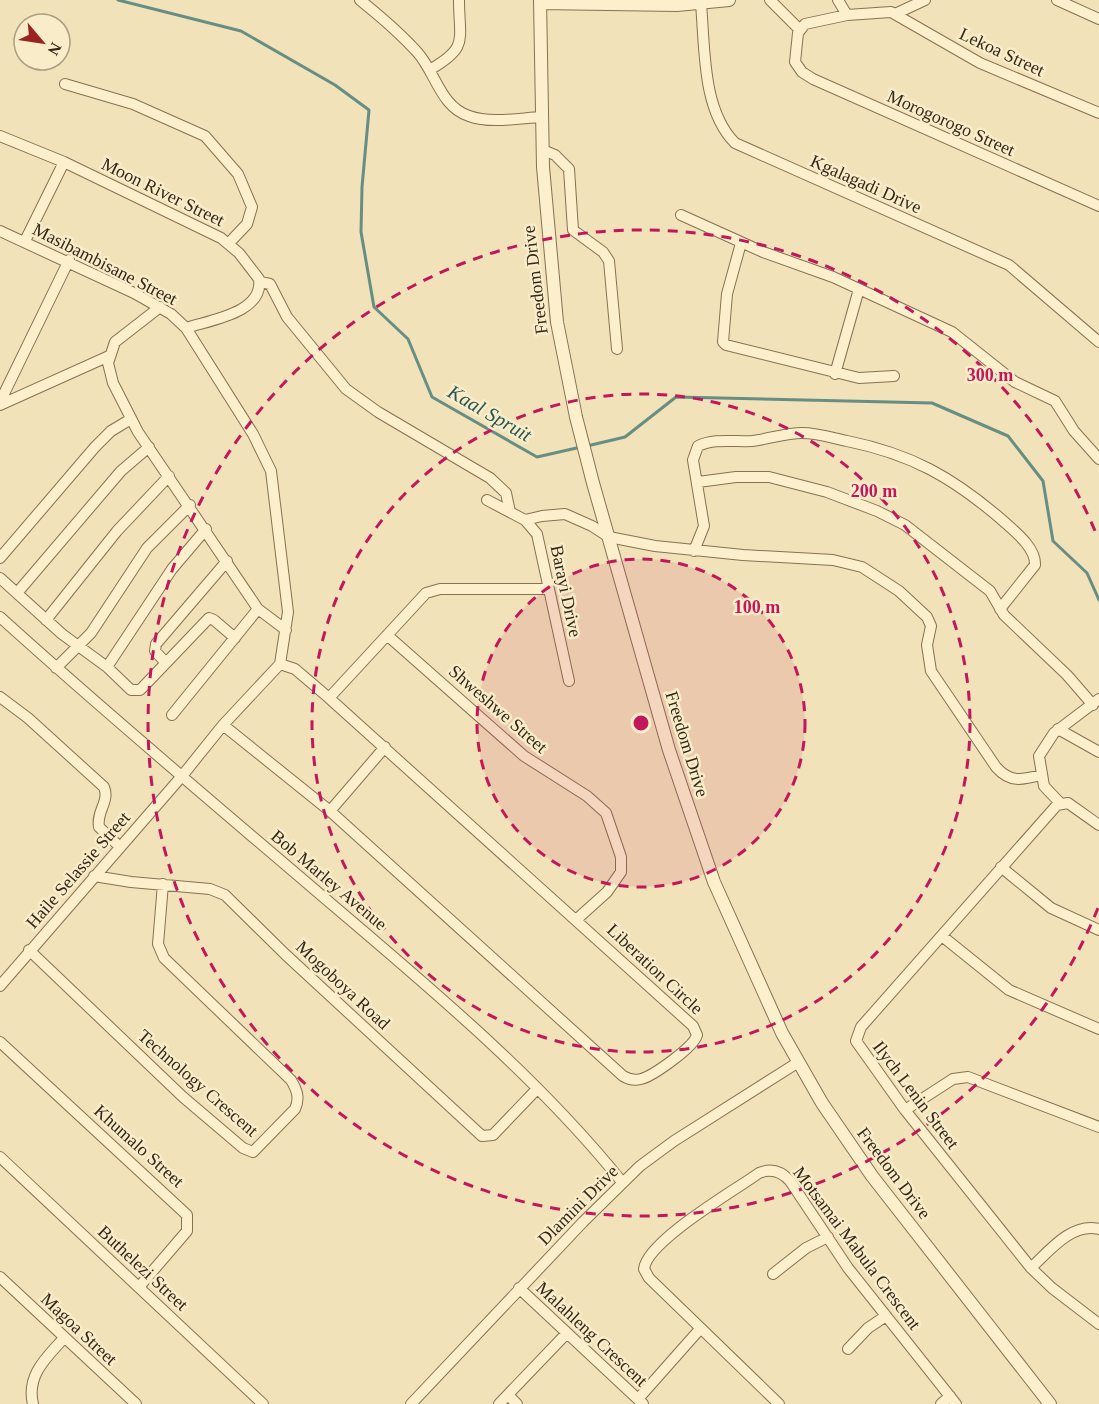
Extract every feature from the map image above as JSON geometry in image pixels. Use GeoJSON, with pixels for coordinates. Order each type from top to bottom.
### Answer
{"type":"FeatureCollection","features":[{"type":"Feature","properties":{"kind":"street"},"geometry":{"type":"LineString","coordinates":[[360,0],[403,39],[431,69],[448,103],[461,113],[487,119],[542,117]]}},
{"type":"Feature","properties":{"kind":"street"},"geometry":{"type":"LineString","coordinates":[[431,69],[451,57],[457,50],[459,0]]}},
{"type":"Feature","properties":{"kind":"street"},"geometry":{"type":"LineString","coordinates":[[540,1],[700,4],[729,0]]}},
{"type":"Feature","properties":{"kind":"street"},"geometry":{"type":"LineString","coordinates":[[770,0],[799,29],[809,22],[847,15],[878,12],[895,14],[925,0]]}},
{"type":"Feature","properties":{"kind":"street"},"geometry":{"type":"LineString","coordinates":[[838,0],[847,15]]}},
{"type":"Feature","properties":{"kind":"street"},"geometry":{"type":"LineString","coordinates":[[1057,0],[1099,20]]}},
{"type":"Feature","properties":{"kind":"street","name":"Freedom Drive"},"geometry":{"type":"LineString","coordinates":[[540,1],[543,150],[553,301],[576,417],[593,483],[683,795],[714,882],[797,1063],[872,1176],[1050,1404]]}},
{"type":"Feature","properties":{"kind":"street","name":"Kgalagadi Drive"},"geometry":{"type":"LineString","coordinates":[[700,4],[712,98],[722,126],[735,143],[1009,265],[1098,340]]}},
{"type":"Feature","properties":{"kind":"street","name":"Lekoa Street"},"geometry":{"type":"LineString","coordinates":[[895,14],[980,63],[1099,113]]}},
{"type":"Feature","properties":{"kind":"street","name":"Morogorogo Street"},"geometry":{"type":"LineString","coordinates":[[799,29],[795,62],[802,72],[821,84],[1099,206]]}},
{"type":"Feature","properties":{"kind":"street"},"geometry":{"type":"LineString","coordinates":[[65,84],[133,104],[187,126],[205,136],[238,174],[252,207],[247,224],[229,243]]}},
{"type":"Feature","properties":{"kind":"street","name":"Moon River Street"},"geometry":{"type":"LineString","coordinates":[[0,136],[64,162],[229,243],[254,270],[260,282],[270,284],[287,317],[346,389],[378,412],[490,478],[506,493],[510,512]]}},
{"type":"Feature","properties":{"kind":"street"},"geometry":{"type":"LineString","coordinates":[[543,150],[555,155],[569,169],[573,230],[603,252],[609,261],[617,350]]}},
{"type":"Feature","properties":{"kind":"street"},"geometry":{"type":"LineString","coordinates":[[25,241],[64,162]]}},
{"type":"Feature","properties":{"kind":"street"},"geometry":{"type":"LineString","coordinates":[[681,215],[741,243],[823,272],[952,332],[1015,382],[1055,401],[1074,430],[1099,459]]}},
{"type":"Feature","properties":{"kind":"street","name":"Masibambisane Street"},"geometry":{"type":"LineString","coordinates":[[0,231],[69,261],[160,307],[186,328],[253,434],[271,471],[286,590],[286,630],[280,664]]}},
{"type":"Feature","properties":{"kind":"street"},"geometry":{"type":"LineString","coordinates":[[741,243],[725,305],[724,343],[835,374],[868,379],[894,376]]}},
{"type":"Feature","properties":{"kind":"street"},"geometry":{"type":"LineString","coordinates":[[0,404],[69,261]]}},
{"type":"Feature","properties":{"kind":"street"},"geometry":{"type":"LineString","coordinates":[[186,328],[248,306],[258,293],[260,282]]}},
{"type":"Feature","properties":{"kind":"street"},"geometry":{"type":"LineString","coordinates":[[835,374],[859,289]]}},
{"type":"Feature","properties":{"kind":"street"},"geometry":{"type":"LineString","coordinates":[[160,307],[117,339],[109,356],[112,383],[149,447],[258,609],[286,630]]}},
{"type":"Feature","properties":{"kind":"street"},"geometry":{"type":"LineString","coordinates":[[0,404],[109,356]]}},
{"type":"Feature","properties":{"kind":"street"},"geometry":{"type":"LineString","coordinates":[[0,558],[95,447],[111,431],[131,419]]}},
{"type":"Feature","properties":{"kind":"street"},"geometry":{"type":"LineString","coordinates":[[694,551],[704,526],[693,460],[698,446],[764,440],[797,433],[856,443],[932,468],[969,492],[1010,527],[1034,555],[1035,565],[1033,571],[1000,609]]}},
{"type":"Feature","properties":{"kind":"street"},"geometry":{"type":"LineString","coordinates":[[17,593],[121,471],[149,447]]}},
{"type":"Feature","properties":{"kind":"street"},"geometry":{"type":"LineString","coordinates":[[46,620],[117,531],[169,476]]}},
{"type":"Feature","properties":{"kind":"street"},"geometry":{"type":"LineString","coordinates":[[698,482],[736,477],[769,477],[809,486],[877,511],[913,530],[974,577],[990,591],[1000,609],[1096,702],[1058,729],[1039,756],[1044,786],[1060,803],[1071,805],[1099,825]]}},
{"type":"Feature","properties":{"kind":"street"},"geometry":{"type":"LineString","coordinates":[[487,500],[525,520],[565,514],[592,526],[609,537],[694,551],[847,562],[862,567],[899,591],[931,622],[927,645],[931,671],[996,767],[1006,777],[1016,780],[1041,775]]}},
{"type":"Feature","properties":{"kind":"street"},"geometry":{"type":"LineString","coordinates":[[56,668],[94,629],[147,548],[190,505]]}},
{"type":"Feature","properties":{"kind":"street","name":"Barayi Drive"},"geometry":{"type":"LineString","coordinates":[[525,520],[537,534],[569,681]]}},
{"type":"Feature","properties":{"kind":"street"},"geometry":{"type":"LineString","coordinates":[[107,667],[172,568],[206,530]]}},
{"type":"Feature","properties":{"kind":"street"},"geometry":{"type":"LineString","coordinates":[[166,663],[155,651],[156,644],[227,561]]}},
{"type":"Feature","properties":{"kind":"street"},"geometry":{"type":"LineString","coordinates":[[0,578],[46,620],[107,667],[120,682],[136,691],[143,687],[210,618],[235,638]]}},
{"type":"Feature","properties":{"kind":"street"},"geometry":{"type":"LineString","coordinates":[[329,698],[421,597],[431,591],[548,589]]}},
{"type":"Feature","properties":{"kind":"street"},"geometry":{"type":"LineString","coordinates":[[172,715],[258,609]]}},
{"type":"Feature","properties":{"kind":"street","name":"Bob Marley Avenue"},"geometry":{"type":"LineString","coordinates":[[0,617],[56,668],[409,970],[537,1089],[583,1135],[622,1182]]}},
{"type":"Feature","properties":{"kind":"street","name":"Shweshwe Street"},"geometry":{"type":"LineString","coordinates":[[387,635],[524,756],[587,796],[606,813],[621,857],[621,872],[607,892],[577,920]]}},
{"type":"Feature","properties":{"kind":"street"},"geometry":{"type":"LineString","coordinates":[[182,776],[223,724],[280,664]]}},
{"type":"Feature","properties":{"kind":"street","name":"Liberation Circle"},"geometry":{"type":"LineString","coordinates":[[223,724],[330,811],[623,1076],[632,1080],[644,1078],[692,1045],[697,1038],[696,1030],[385,747],[295,669],[280,664]]}},
{"type":"Feature","properties":{"kind":"street"},"geometry":{"type":"LineString","coordinates":[[0,697],[99,781],[107,794],[99,815],[99,827],[120,847]]}},
{"type":"Feature","properties":{"kind":"street"},"geometry":{"type":"LineString","coordinates":[[1058,729],[1099,752]]}},
{"type":"Feature","properties":{"kind":"street"},"geometry":{"type":"LineString","coordinates":[[330,811],[385,747]]}},
{"type":"Feature","properties":{"kind":"street","name":"Haile Selassie Street"},"geometry":{"type":"LineString","coordinates":[[0,986],[182,776]]}},
{"type":"Feature","properties":{"kind":"street","name":"Ilych Lenin Street"},"geometry":{"type":"LineString","coordinates":[[1060,803],[865,1022],[857,1036],[858,1045],[905,1110],[1030,1268],[1099,1324]]}},
{"type":"Feature","properties":{"kind":"street"},"geometry":{"type":"LineString","coordinates":[[1002,867],[1051,908],[1099,930]]}},
{"type":"Feature","properties":{"kind":"street","name":"Mogoboya Road"},"geometry":{"type":"LineString","coordinates":[[94,876],[119,881],[210,889],[225,896],[482,1136],[493,1135],[537,1089]]}},
{"type":"Feature","properties":{"kind":"street","name":"Technology Crescent"},"geometry":{"type":"LineString","coordinates":[[29,950],[183,1097],[243,1148],[253,1152],[295,1109],[298,1102],[297,1090],[291,1080],[164,958],[158,944],[163,884]]}},
{"type":"Feature","properties":{"kind":"street"},"geometry":{"type":"LineString","coordinates":[[942,936],[1009,990],[1099,1029]]}},
{"type":"Feature","properties":{"kind":"street","name":"Khumalo Street"},"geometry":{"type":"LineString","coordinates":[[0,1042],[187,1215],[187,1231],[139,1287]]}},
{"type":"Feature","properties":{"kind":"street","name":"Dlamini Drive"},"geometry":{"type":"LineString","coordinates":[[411,1404],[622,1182],[657,1152],[797,1063]]}},
{"type":"Feature","properties":{"kind":"street"},"geometry":{"type":"LineString","coordinates":[[905,1110],[953,1079],[968,1077],[992,1084],[1099,1127]]}},
{"type":"Feature","properties":{"kind":"street","name":"Buthelezi Street"},"geometry":{"type":"LineString","coordinates":[[0,1157],[263,1404]]}},
{"type":"Feature","properties":{"kind":"street","name":"Motsamai Mabula Crescent"},"geometry":{"type":"LineString","coordinates":[[779,1404],[653,1282],[644,1269],[652,1251],[683,1225],[759,1173],[774,1170],[790,1181],[886,1316],[953,1400]]}},
{"type":"Feature","properties":{"kind":"street"},"geometry":{"type":"LineString","coordinates":[[1030,1268],[1069,1234],[1081,1229],[1099,1229]]}},
{"type":"Feature","properties":{"kind":"street"},"geometry":{"type":"LineString","coordinates":[[773,1275],[806,1248],[828,1237]]}},
{"type":"Feature","properties":{"kind":"street","name":"Magoa Street"},"geometry":{"type":"LineString","coordinates":[[0,1277],[136,1404]]}},
{"type":"Feature","properties":{"kind":"street","name":"Malahleng Crescent"},"geometry":{"type":"LineString","coordinates":[[519,1288],[640,1402]]}},
{"type":"Feature","properties":{"kind":"street"},"geometry":{"type":"LineString","coordinates":[[848,1348],[868,1328],[886,1316]]}},
{"type":"Feature","properties":{"kind":"street"},"geometry":{"type":"LineString","coordinates":[[640,1402],[700,1329]]}},
{"type":"Feature","properties":{"kind":"street"},"geometry":{"type":"LineString","coordinates":[[500,1404],[566,1334]]}},
{"type":"Feature","properties":{"kind":"street"},"geometry":{"type":"LineString","coordinates":[[33,1404],[32,1384],[36,1372],[64,1338]]}},
{"type":"Feature","properties":{"kind":"street"},"geometry":{"type":"LineString","coordinates":[[507,1395],[517,1404]]}},
{"type":"Feature","properties":{"kind":"street"},"geometry":{"type":"LineString","coordinates":[[941,1404],[953,1400]]}},
{"type":"Feature","properties":{"kind":"waterway","name":"Kaal Spruit"},"geometry":{"type":"LineString","coordinates":[[118,0],[241,31],[335,85],[369,110],[362,187],[361,232],[374,307],[408,339],[432,397],[537,457],[581,447]]}},
{"type":"Feature","properties":{"kind":"waterway","name":"Kaal Spruit"},"geometry":{"type":"LineString","coordinates":[[587,446],[625,437],[676,397],[932,403],[1008,436],[1043,481],[1053,541],[1087,573],[1099,600]]}}]}
